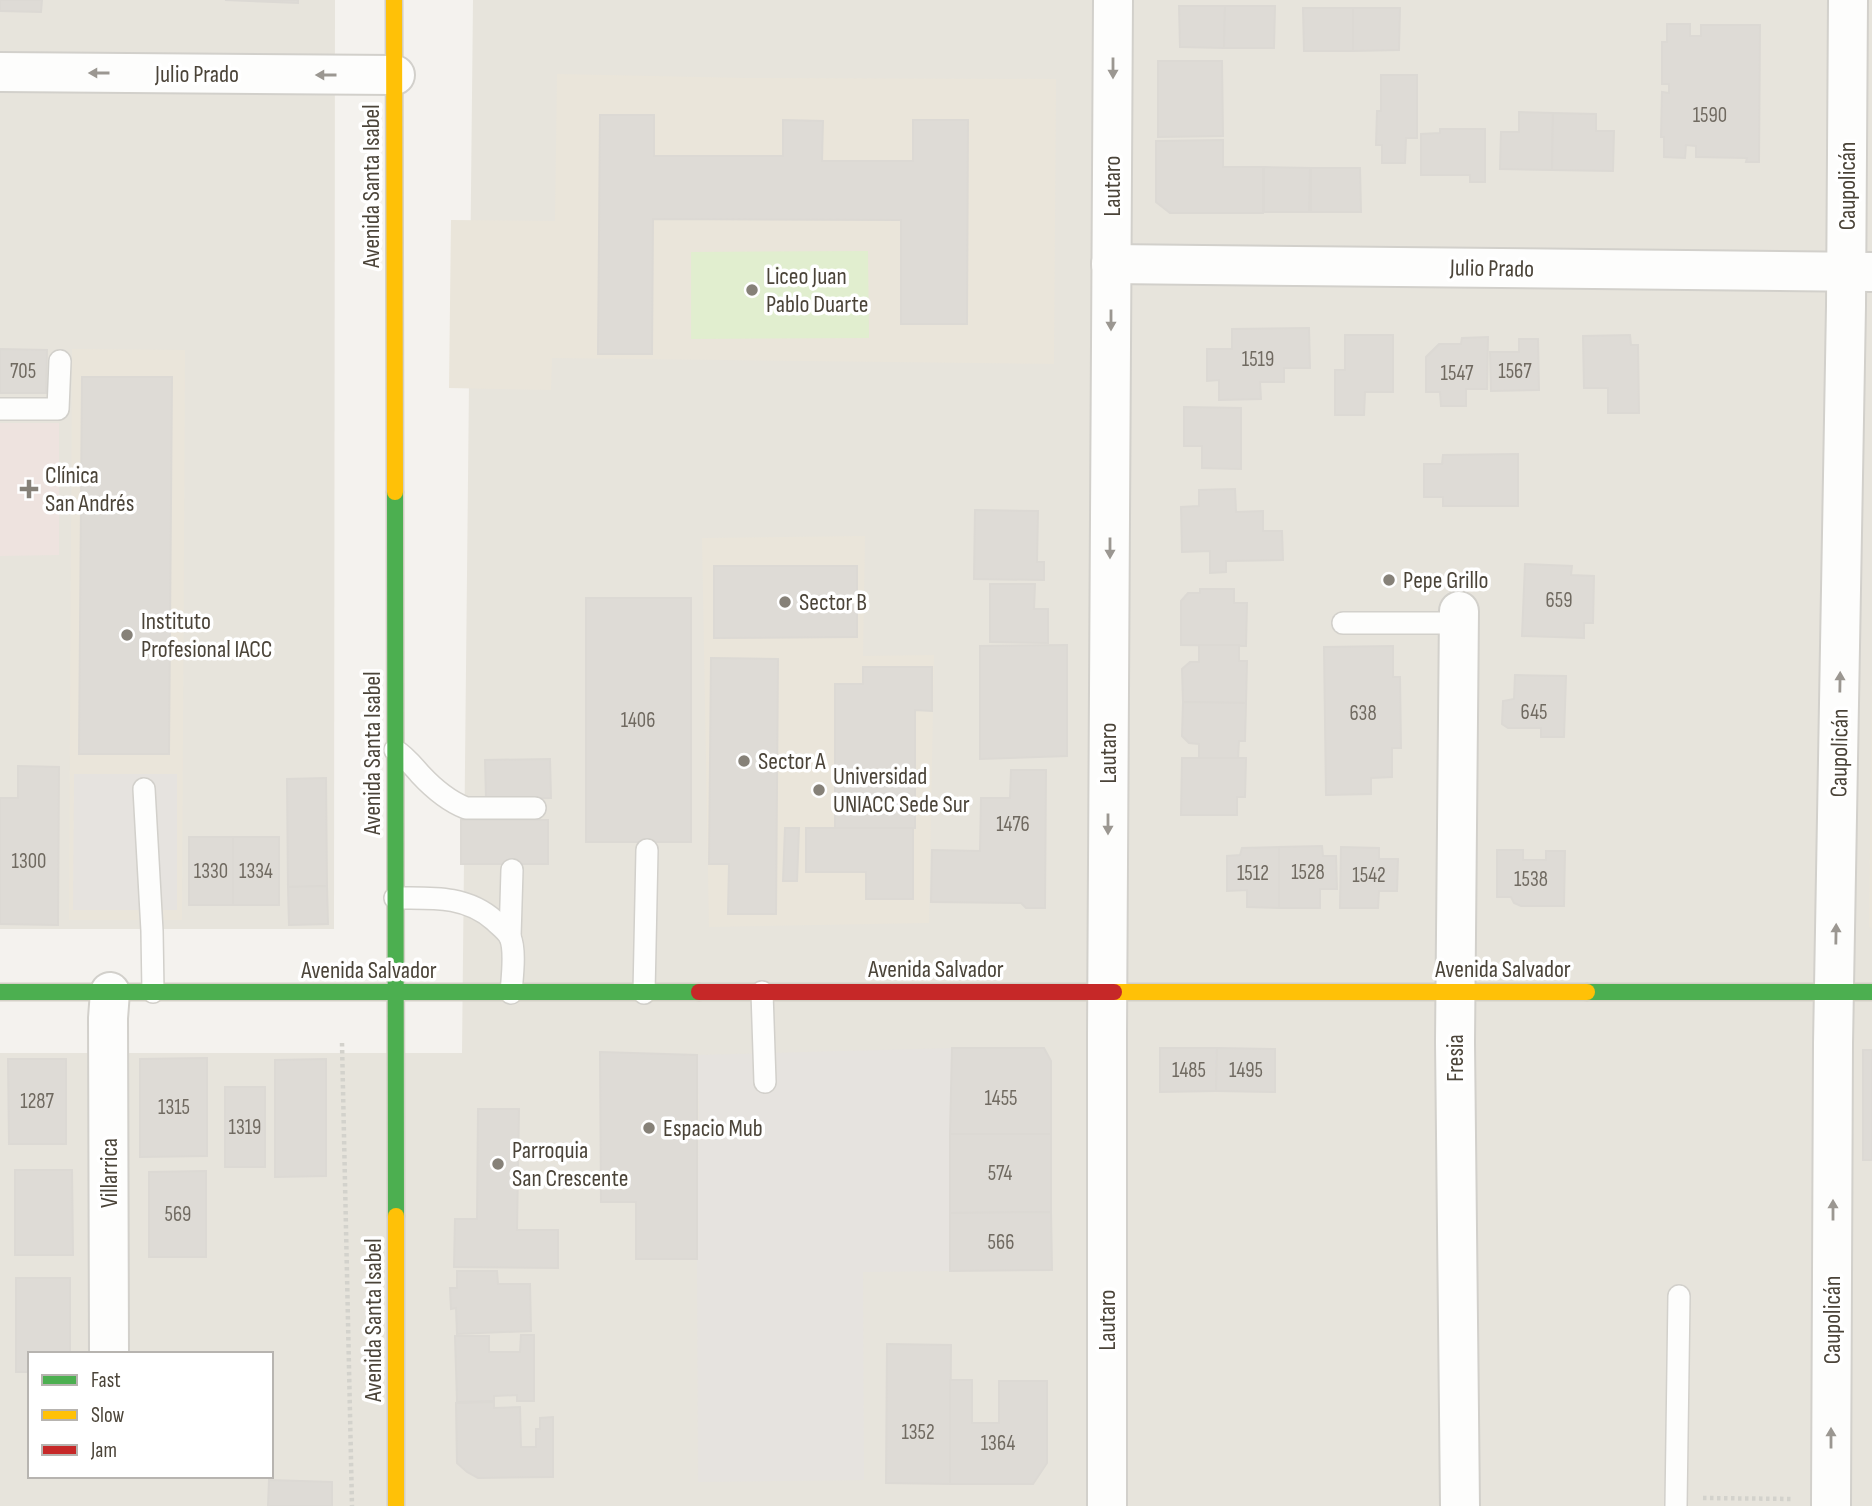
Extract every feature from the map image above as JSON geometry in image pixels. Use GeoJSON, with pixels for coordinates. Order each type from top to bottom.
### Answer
{"type":"FeatureCollection","features":[{"type":"Feature","properties":{"kind":"main road","name":"Avenida Santa Isabel"},"geometry":{"type":"LineString","coordinates":[[394,0],[396,1506]]}},
{"type":"Feature","properties":{"kind":"main road","name":"Avenida Salvador"},"geometry":{"type":"LineString","coordinates":[[0,992],[1853,992]]}},
{"type":"Feature","properties":{"kind":"street","name":"Lautaro"},"geometry":{"type":"LineString","coordinates":[[1107,1506],[1113,0]]}},
{"type":"Feature","properties":{"kind":"street","name":"Caupolicán"},"geometry":{"type":"LineString","coordinates":[[1817,1502],[1853,992],[1859,272],[1848,0]]}},
{"type":"Feature","properties":{"kind":"street","name":"Julio Prado"},"geometry":{"type":"LineString","coordinates":[[0,72],[394,75]]}},
{"type":"Feature","properties":{"kind":"street","name":"Julio Prado"},"geometry":{"type":"LineString","coordinates":[[1111,264],[1859,272]]}},
{"type":"Feature","properties":{"kind":"street","name":"Fresia"},"geometry":{"type":"LineString","coordinates":[[1459,617],[1455,991],[1460,1506]]}},
{"type":"Feature","properties":{"kind":"street","name":"Villarrica"},"geometry":{"type":"LineString","coordinates":[[109,1352],[110,992]]}},
{"type":"Feature","properties":{"kind":"lane"},"geometry":{"type":"LineString","coordinates":[[0,409],[58,409],[60,361]]}},
{"type":"Feature","properties":{"kind":"lane"},"geometry":{"type":"LineString","coordinates":[[1343,623],[1459,617]]}},
{"type":"Feature","properties":{"kind":"lane"},"geometry":{"type":"LineString","coordinates":[[395,750],[404,755],[432,786],[466,808],[513,812],[535,808]]}},
{"type":"Feature","properties":{"kind":"lane"},"geometry":{"type":"LineString","coordinates":[[144,789],[153,992]]}},
{"type":"Feature","properties":{"kind":"lane"},"geometry":{"type":"LineString","coordinates":[[644,993],[647,850]]}},
{"type":"Feature","properties":{"kind":"lane"},"geometry":{"type":"LineString","coordinates":[[511,993],[512,870]]}},
{"type":"Feature","properties":{"kind":"lane"},"geometry":{"type":"LineString","coordinates":[[395,898],[446,899],[467,904],[492,918],[510,937]]}},
{"type":"Feature","properties":{"kind":"lane"},"geometry":{"type":"LineString","coordinates":[[762,992],[765,1082]]}},
{"type":"Feature","properties":{"kind":"lane"},"geometry":{"type":"LineString","coordinates":[[1676,1502],[1679,1296]]}},
{"type":"Feature","properties":{"kind":"path"},"geometry":{"type":"LineString","coordinates":[[342,1043],[352,1506]]}},
{"type":"Feature","properties":{"kind":"path"},"geometry":{"type":"LineString","coordinates":[[1676,1502],[1817,1502]]}},
{"type":"Feature","properties":{"kind":"shaded area"},"geometry":{"type":"Polygon","coordinates":[[[0,0],[335,0],[334,929],[0,929],[0,0]]]}},
{"type":"Feature","properties":{"kind":"shaded area"},"geometry":{"type":"Polygon","coordinates":[[[473,0],[1872,0],[1872,1506],[0,1506],[0,1053],[462,1053],[473,0]]]}},
{"type":"Feature","properties":{"kind":"shaded area","name":"Liceo Juan Pablo Duarte"},"geometry":{"type":"Polygon","coordinates":[[[557,74],[1056,79],[1054,364],[552,358],[551,390],[449,388],[451,220],[555,221],[557,74]]]}},
{"type":"Feature","properties":{"kind":"shaded area","name":"Instituto Profesional IACC"},"geometry":{"type":"Polygon","coordinates":[[[72,349],[185,350],[182,920],[69,920],[72,349]]]}},
{"type":"Feature","properties":{"kind":"shaded area","name":"Clínica San Andrés"},"geometry":{"type":"Polygon","coordinates":[[[0,423],[59,423],[59,555],[0,556],[0,423]]]}},
{"type":"Feature","properties":{"kind":"shaded area","name":"Universidad UNIACC Sede Sur"},"geometry":{"type":"Polygon","coordinates":[[[865,536],[863,656],[934,655],[929,923],[709,927],[702,538],[865,536]]]}},
{"type":"Feature","properties":{"kind":"shaded area"},"geometry":{"type":"Polygon","coordinates":[[[1872,667],[1872,929],[1869,927],[1872,667]]]}},
{"type":"Feature","properties":{"kind":"shaded area"},"geometry":{"type":"Polygon","coordinates":[[[74,774],[177,774],[177,910],[73,910],[74,774]]]}},
{"type":"Feature","properties":{"kind":"shaded area"},"geometry":{"type":"Polygon","coordinates":[[[952,1048],[950,1271],[863,1272],[864,1480],[698,1482],[697,1055],[952,1048]]]}},
{"type":"Feature","properties":{"kind":"green space"},"geometry":{"type":"Polygon","coordinates":[[[868,251],[869,338],[691,339],[691,252],[868,251]]]}},
{"type":"Feature","properties":{"kind":"building"},"geometry":{"type":"Polygon","coordinates":[[[0,0],[42,0],[41,12],[0,11],[0,0]]]}},
{"type":"Feature","properties":{"kind":"building"},"geometry":{"type":"Polygon","coordinates":[[[225,0],[298,0],[298,3],[225,0]]]}},
{"type":"Feature","properties":{"kind":"building"},"geometry":{"type":"Polygon","coordinates":[[[1179,6],[1225,6],[1224,48],[1180,47],[1179,6]]]}},
{"type":"Feature","properties":{"kind":"building"},"geometry":{"type":"Polygon","coordinates":[[[1225,6],[1275,6],[1274,48],[1224,48],[1225,6]]]}},
{"type":"Feature","properties":{"kind":"building"},"geometry":{"type":"Polygon","coordinates":[[[1303,8],[1353,8],[1353,51],[1304,51],[1303,8]]]}},
{"type":"Feature","properties":{"kind":"building"},"geometry":{"type":"Polygon","coordinates":[[[1353,8],[1400,8],[1399,50],[1353,51],[1353,8]]]}},
{"type":"Feature","properties":{"kind":"building"},"geometry":{"type":"Polygon","coordinates":[[[1667,24],[1690,24],[1690,36],[1701,36],[1701,25],[1760,25],[1759,162],[1746,162],[1747,158],[1696,157],[1696,146],[1686,145],[1685,158],[1664,157],[1664,137],[1661,137],[1662,92],[1669,93],[1669,84],[1662,84],[1662,42],[1667,42],[1667,24]]]}},
{"type":"Feature","properties":{"kind":"building"},"geometry":{"type":"Polygon","coordinates":[[[1158,61],[1222,61],[1223,136],[1158,137],[1158,61]]]}},
{"type":"Feature","properties":{"kind":"building"},"geometry":{"type":"Polygon","coordinates":[[[1381,75],[1417,75],[1417,138],[1406,138],[1405,163],[1382,163],[1382,145],[1376,145],[1377,111],[1381,111],[1381,75]]]}},
{"type":"Feature","properties":{"kind":"building"},"geometry":{"type":"Polygon","coordinates":[[[1519,112],[1553,113],[1552,170],[1500,169],[1501,132],[1519,132],[1519,112]]]}},
{"type":"Feature","properties":{"kind":"building"},"geometry":{"type":"Polygon","coordinates":[[[1553,113],[1596,114],[1596,131],[1614,131],[1613,171],[1552,170],[1553,113]]]}},
{"type":"Feature","properties":{"kind":"building"},"geometry":{"type":"Polygon","coordinates":[[[600,115],[654,115],[654,156],[783,156],[783,120],[823,121],[822,161],[913,161],[913,120],[968,120],[967,324],[901,324],[901,220],[653,219],[652,354],[598,354],[600,115]]]}},
{"type":"Feature","properties":{"kind":"building"},"geometry":{"type":"Polygon","coordinates":[[[1440,129],[1485,129],[1485,182],[1470,182],[1470,175],[1421,175],[1421,134],[1440,133],[1440,129]]]}},
{"type":"Feature","properties":{"kind":"building"},"geometry":{"type":"Polygon","coordinates":[[[1223,140],[1223,167],[1263,167],[1263,213],[1170,213],[1156,202],[1156,141],[1223,140]]]}},
{"type":"Feature","properties":{"kind":"building"},"geometry":{"type":"Polygon","coordinates":[[[1264,167],[1310,168],[1309,212],[1264,212],[1264,167]]]}},
{"type":"Feature","properties":{"kind":"building"},"geometry":{"type":"Polygon","coordinates":[[[1311,168],[1360,168],[1361,212],[1311,212],[1311,168]]]}},
{"type":"Feature","properties":{"kind":"building"},"geometry":{"type":"Polygon","coordinates":[[[1309,328],[1310,368],[1284,368],[1284,382],[1260,382],[1261,399],[1219,400],[1219,380],[1207,381],[1207,349],[1232,349],[1232,329],[1309,328]]]}},
{"type":"Feature","properties":{"kind":"building"},"geometry":{"type":"Polygon","coordinates":[[[1345,335],[1393,335],[1393,392],[1365,392],[1364,415],[1335,415],[1335,370],[1345,370],[1345,335]]]}},
{"type":"Feature","properties":{"kind":"building"},"geometry":{"type":"Polygon","coordinates":[[[1630,335],[1631,345],[1638,345],[1639,413],[1608,413],[1608,388],[1584,388],[1583,336],[1630,335]]]}},
{"type":"Feature","properties":{"kind":"building"},"geometry":{"type":"Polygon","coordinates":[[[1488,337],[1487,389],[1466,389],[1466,406],[1441,406],[1440,392],[1426,392],[1426,357],[1439,344],[1461,344],[1462,338],[1488,337]]]}},
{"type":"Feature","properties":{"kind":"building"},"geometry":{"type":"Polygon","coordinates":[[[1519,339],[1538,339],[1539,390],[1491,391],[1490,352],[1519,352],[1519,339]]]}},
{"type":"Feature","properties":{"kind":"building"},"geometry":{"type":"Polygon","coordinates":[[[0,349],[47,350],[46,393],[0,393],[0,349]]]}},
{"type":"Feature","properties":{"kind":"building"},"geometry":{"type":"Polygon","coordinates":[[[82,377],[172,377],[169,754],[79,754],[82,377]]]}},
{"type":"Feature","properties":{"kind":"building"},"geometry":{"type":"Polygon","coordinates":[[[1184,407],[1241,408],[1241,469],[1202,468],[1202,446],[1184,446],[1184,407]]]}},
{"type":"Feature","properties":{"kind":"building"},"geometry":{"type":"Polygon","coordinates":[[[1518,454],[1518,506],[1443,506],[1443,497],[1424,497],[1424,464],[1442,464],[1443,455],[1518,454]]]}},
{"type":"Feature","properties":{"kind":"building"},"geometry":{"type":"Polygon","coordinates":[[[1235,489],[1236,512],[1263,511],[1263,531],[1282,531],[1283,560],[1226,561],[1226,572],[1210,573],[1210,551],[1182,552],[1181,507],[1199,506],[1199,490],[1235,489]]]}},
{"type":"Feature","properties":{"kind":"building"},"geometry":{"type":"Polygon","coordinates":[[[975,510],[1038,511],[1037,562],[1044,562],[1044,580],[974,579],[975,510]]]}},
{"type":"Feature","properties":{"kind":"building"},"geometry":{"type":"Polygon","coordinates":[[[1525,564],[1572,566],[1571,575],[1594,576],[1593,623],[1584,623],[1584,638],[1522,636],[1525,564]]]}},
{"type":"Feature","properties":{"kind":"building","name":"Sector B"},"geometry":{"type":"Polygon","coordinates":[[[714,566],[857,566],[857,637],[714,638],[714,566]]]}},
{"type":"Feature","properties":{"kind":"building"},"geometry":{"type":"Polygon","coordinates":[[[990,584],[1035,584],[1034,609],[1048,609],[1048,643],[990,642],[990,584]]]}},
{"type":"Feature","properties":{"kind":"building"},"geometry":{"type":"Polygon","coordinates":[[[1200,589],[1234,589],[1234,603],[1247,603],[1246,646],[1181,645],[1181,601],[1188,593],[1200,593],[1200,589]]]}},
{"type":"Feature","properties":{"kind":"building"},"geometry":{"type":"Polygon","coordinates":[[[586,598],[691,598],[691,842],[586,842],[586,598]]]}},
{"type":"Feature","properties":{"kind":"building"},"geometry":{"type":"Polygon","coordinates":[[[1067,645],[1067,756],[980,759],[980,646],[1067,645]]]}},
{"type":"Feature","properties":{"kind":"building"},"geometry":{"type":"Polygon","coordinates":[[[1199,645],[1239,645],[1239,661],[1247,661],[1246,703],[1183,702],[1182,669],[1190,662],[1199,662],[1199,645]]]}},
{"type":"Feature","properties":{"kind":"building"},"geometry":{"type":"Polygon","coordinates":[[[1393,646],[1393,677],[1400,677],[1401,748],[1392,748],[1392,777],[1371,778],[1371,794],[1326,795],[1324,647],[1393,646]]]}},
{"type":"Feature","properties":{"kind":"building","name":"Sector A"},"geometry":{"type":"Polygon","coordinates":[[[711,658],[778,659],[776,914],[728,914],[729,864],[709,864],[711,658]]]}},
{"type":"Feature","properties":{"kind":"building"},"geometry":{"type":"Polygon","coordinates":[[[863,667],[932,667],[932,711],[915,710],[915,770],[835,770],[835,684],[863,684],[863,667]]]}},
{"type":"Feature","properties":{"kind":"building"},"geometry":{"type":"Polygon","coordinates":[[[1515,675],[1566,676],[1564,737],[1541,737],[1541,728],[1508,728],[1502,724],[1503,701],[1514,699],[1515,675]]]}},
{"type":"Feature","properties":{"kind":"building"},"geometry":{"type":"Polygon","coordinates":[[[1183,702],[1246,703],[1245,741],[1239,741],[1238,759],[1199,758],[1199,744],[1189,743],[1182,736],[1183,702]]]}},
{"type":"Feature","properties":{"kind":"building"},"geometry":{"type":"Polygon","coordinates":[[[1182,758],[1246,758],[1245,797],[1237,797],[1237,815],[1181,815],[1182,758]]]}},
{"type":"Feature","properties":{"kind":"building"},"geometry":{"type":"Polygon","coordinates":[[[550,759],[551,798],[486,799],[485,760],[550,759]]]}},
{"type":"Feature","properties":{"kind":"building"},"geometry":{"type":"Polygon","coordinates":[[[18,766],[59,767],[58,925],[0,924],[0,798],[18,798],[18,766]]]}},
{"type":"Feature","properties":{"kind":"building"},"geometry":{"type":"Polygon","coordinates":[[[835,770],[915,770],[915,828],[835,828],[835,770]]]}},
{"type":"Feature","properties":{"kind":"building"},"geometry":{"type":"Polygon","coordinates":[[[1011,770],[1046,770],[1045,908],[1026,908],[1021,903],[931,902],[932,850],[980,851],[981,798],[1010,798],[1011,770]]]}},
{"type":"Feature","properties":{"kind":"building"},"geometry":{"type":"Polygon","coordinates":[[[326,778],[327,886],[288,887],[287,779],[326,778]]]}},
{"type":"Feature","properties":{"kind":"building"},"geometry":{"type":"Polygon","coordinates":[[[461,820],[548,820],[548,864],[461,864],[461,820]]]}},
{"type":"Feature","properties":{"kind":"building"},"geometry":{"type":"Polygon","coordinates":[[[785,828],[799,828],[797,881],[783,881],[785,828]]]}},
{"type":"Feature","properties":{"kind":"building"},"geometry":{"type":"Polygon","coordinates":[[[806,828],[913,828],[913,899],[866,899],[866,872],[806,872],[806,828]]]}},
{"type":"Feature","properties":{"kind":"building"},"geometry":{"type":"Polygon","coordinates":[[[189,837],[233,837],[233,905],[189,905],[189,837]]]}},
{"type":"Feature","properties":{"kind":"building"},"geometry":{"type":"Polygon","coordinates":[[[233,837],[279,837],[279,905],[233,905],[233,837]]]}},
{"type":"Feature","properties":{"kind":"building"},"geometry":{"type":"Polygon","coordinates":[[[1322,846],[1323,856],[1336,856],[1337,889],[1320,889],[1320,908],[1279,908],[1279,847],[1322,846]]]}},
{"type":"Feature","properties":{"kind":"building"},"geometry":{"type":"Polygon","coordinates":[[[1279,847],[1279,908],[1247,907],[1247,890],[1227,891],[1227,856],[1240,855],[1242,848],[1279,847]]]}},
{"type":"Feature","properties":{"kind":"building"},"geometry":{"type":"Polygon","coordinates":[[[1341,847],[1379,848],[1379,859],[1398,859],[1397,891],[1379,891],[1378,908],[1340,908],[1341,847]]]}},
{"type":"Feature","properties":{"kind":"building"},"geometry":{"type":"Polygon","coordinates":[[[1497,850],[1523,850],[1523,860],[1546,860],[1546,851],[1565,851],[1564,906],[1521,906],[1514,903],[1511,897],[1497,897],[1497,850]]]}},
{"type":"Feature","properties":{"kind":"building"},"geometry":{"type":"Polygon","coordinates":[[[327,886],[328,924],[289,925],[288,887],[327,886]]]}},
{"type":"Feature","properties":{"kind":"building"},"geometry":{"type":"Polygon","coordinates":[[[952,1048],[1044,1048],[1051,1061],[1051,1134],[950,1134],[952,1048]]]}},
{"type":"Feature","properties":{"kind":"building"},"geometry":{"type":"Polygon","coordinates":[[[1160,1048],[1217,1048],[1216,1091],[1160,1092],[1160,1048]]]}},
{"type":"Feature","properties":{"kind":"building"},"geometry":{"type":"Polygon","coordinates":[[[1217,1048],[1275,1049],[1275,1092],[1216,1091],[1217,1048]]]}},
{"type":"Feature","properties":{"kind":"building"},"geometry":{"type":"Polygon","coordinates":[[[1863,1050],[1872,1050],[1872,1160],[1863,1160],[1863,1050]]]}},
{"type":"Feature","properties":{"kind":"building","name":"Espacio Mub"},"geometry":{"type":"Polygon","coordinates":[[[600,1052],[697,1055],[697,1259],[636,1259],[636,1202],[601,1202],[600,1052]]]}},
{"type":"Feature","properties":{"kind":"building"},"geometry":{"type":"Polygon","coordinates":[[[207,1058],[207,1156],[140,1157],[140,1059],[207,1058]]]}},
{"type":"Feature","properties":{"kind":"building"},"geometry":{"type":"Polygon","coordinates":[[[8,1059],[66,1059],[66,1144],[9,1144],[8,1059]]]}},
{"type":"Feature","properties":{"kind":"building"},"geometry":{"type":"Polygon","coordinates":[[[326,1059],[326,1176],[275,1177],[275,1060],[326,1059]]]}},
{"type":"Feature","properties":{"kind":"building"},"geometry":{"type":"Polygon","coordinates":[[[225,1087],[265,1087],[265,1167],[225,1167],[225,1087]]]}},
{"type":"Feature","properties":{"kind":"building","name":"Parroquia San Crescente"},"geometry":{"type":"Polygon","coordinates":[[[478,1109],[519,1109],[517,1230],[558,1230],[558,1268],[454,1267],[455,1219],[477,1219],[478,1109]]]}},
{"type":"Feature","properties":{"kind":"building"},"geometry":{"type":"Polygon","coordinates":[[[950,1134],[1051,1134],[1051,1212],[950,1213],[950,1134]]]}},
{"type":"Feature","properties":{"kind":"building"},"geometry":{"type":"Polygon","coordinates":[[[15,1170],[72,1170],[73,1255],[15,1255],[15,1170]]]}},
{"type":"Feature","properties":{"kind":"building"},"geometry":{"type":"Polygon","coordinates":[[[206,1171],[206,1257],[149,1257],[149,1172],[206,1171]]]}},
{"type":"Feature","properties":{"kind":"building"},"geometry":{"type":"Polygon","coordinates":[[[1051,1212],[1052,1270],[950,1271],[950,1213],[1051,1212]]]}},
{"type":"Feature","properties":{"kind":"building"},"geometry":{"type":"Polygon","coordinates":[[[457,1271],[497,1271],[498,1284],[530,1284],[531,1331],[457,1334],[456,1308],[451,1309],[450,1288],[457,1288],[457,1271]]]}},
{"type":"Feature","properties":{"kind":"building"},"geometry":{"type":"Polygon","coordinates":[[[16,1278],[70,1278],[70,1352],[28,1352],[28,1372],[16,1372],[16,1278]]]}},
{"type":"Feature","properties":{"kind":"building"},"geometry":{"type":"Polygon","coordinates":[[[521,1335],[534,1335],[534,1401],[517,1401],[517,1395],[494,1396],[494,1401],[457,1402],[455,1336],[489,1336],[489,1352],[520,1352],[521,1335]]]}},
{"type":"Feature","properties":{"kind":"building"},"geometry":{"type":"Polygon","coordinates":[[[887,1344],[951,1345],[950,1484],[886,1483],[887,1344]]]}},
{"type":"Feature","properties":{"kind":"building"},"geometry":{"type":"Polygon","coordinates":[[[950,1380],[972,1380],[972,1423],[999,1423],[999,1381],[1047,1381],[1047,1463],[1033,1484],[950,1484],[950,1380]]]}},
{"type":"Feature","properties":{"kind":"building"},"geometry":{"type":"Polygon","coordinates":[[[494,1402],[494,1408],[520,1407],[521,1447],[536,1447],[536,1429],[540,1429],[540,1418],[553,1417],[553,1477],[478,1478],[457,1463],[456,1403],[494,1402]]]}},
{"type":"Feature","properties":{"kind":"building"},"geometry":{"type":"Polygon","coordinates":[[[269,1480],[332,1482],[332,1506],[268,1506],[269,1480]]]}},
{"type":"Feature","properties":{"kind":"traffic: fast"},"geometry":{"type":"LineString","coordinates":[[395,492],[396,1216]]}},
{"type":"Feature","properties":{"kind":"traffic: fast"},"geometry":{"type":"LineString","coordinates":[[0,992],[699,992]]}},
{"type":"Feature","properties":{"kind":"traffic: fast"},"geometry":{"type":"LineString","coordinates":[[1587,992],[1872,992]]}},
{"type":"Feature","properties":{"kind":"traffic: slow"},"geometry":{"type":"LineString","coordinates":[[394,0],[395,492]]}},
{"type":"Feature","properties":{"kind":"traffic: slow"},"geometry":{"type":"LineString","coordinates":[[1114,992],[1587,992]]}},
{"type":"Feature","properties":{"kind":"traffic: slow"},"geometry":{"type":"LineString","coordinates":[[396,1216],[396,1506]]}},
{"type":"Feature","properties":{"kind":"traffic: jam"},"geometry":{"type":"LineString","coordinates":[[699,992],[1114,992]]}},
{"type":"Feature","properties":{"kind":"place","name":"Liceo Juan Pablo Duarte"},"geometry":{"type":"Point","coordinates":[752,290]}},
{"type":"Feature","properties":{"kind":"place","name":"Clínica San Andrés"},"geometry":{"type":"Point","coordinates":[29,489]}},
{"type":"Feature","properties":{"kind":"place","name":"Pepe Grillo"},"geometry":{"type":"Point","coordinates":[1389,580]}},
{"type":"Feature","properties":{"kind":"place","name":"Sector B"},"geometry":{"type":"Point","coordinates":[785,602]}},
{"type":"Feature","properties":{"kind":"place","name":"Instituto Profesional IACC"},"geometry":{"type":"Point","coordinates":[127,635]}},
{"type":"Feature","properties":{"kind":"place","name":"Sector A"},"geometry":{"type":"Point","coordinates":[744,761]}},
{"type":"Feature","properties":{"kind":"place","name":"Universidad UNIACC Sede Sur"},"geometry":{"type":"Point","coordinates":[819,790]}},
{"type":"Feature","properties":{"kind":"place","name":"Espacio Mub"},"geometry":{"type":"Point","coordinates":[649,1128]}},
{"type":"Feature","properties":{"kind":"place","name":"Parroquia San Crescente"},"geometry":{"type":"Point","coordinates":[498,1164]}}]}
